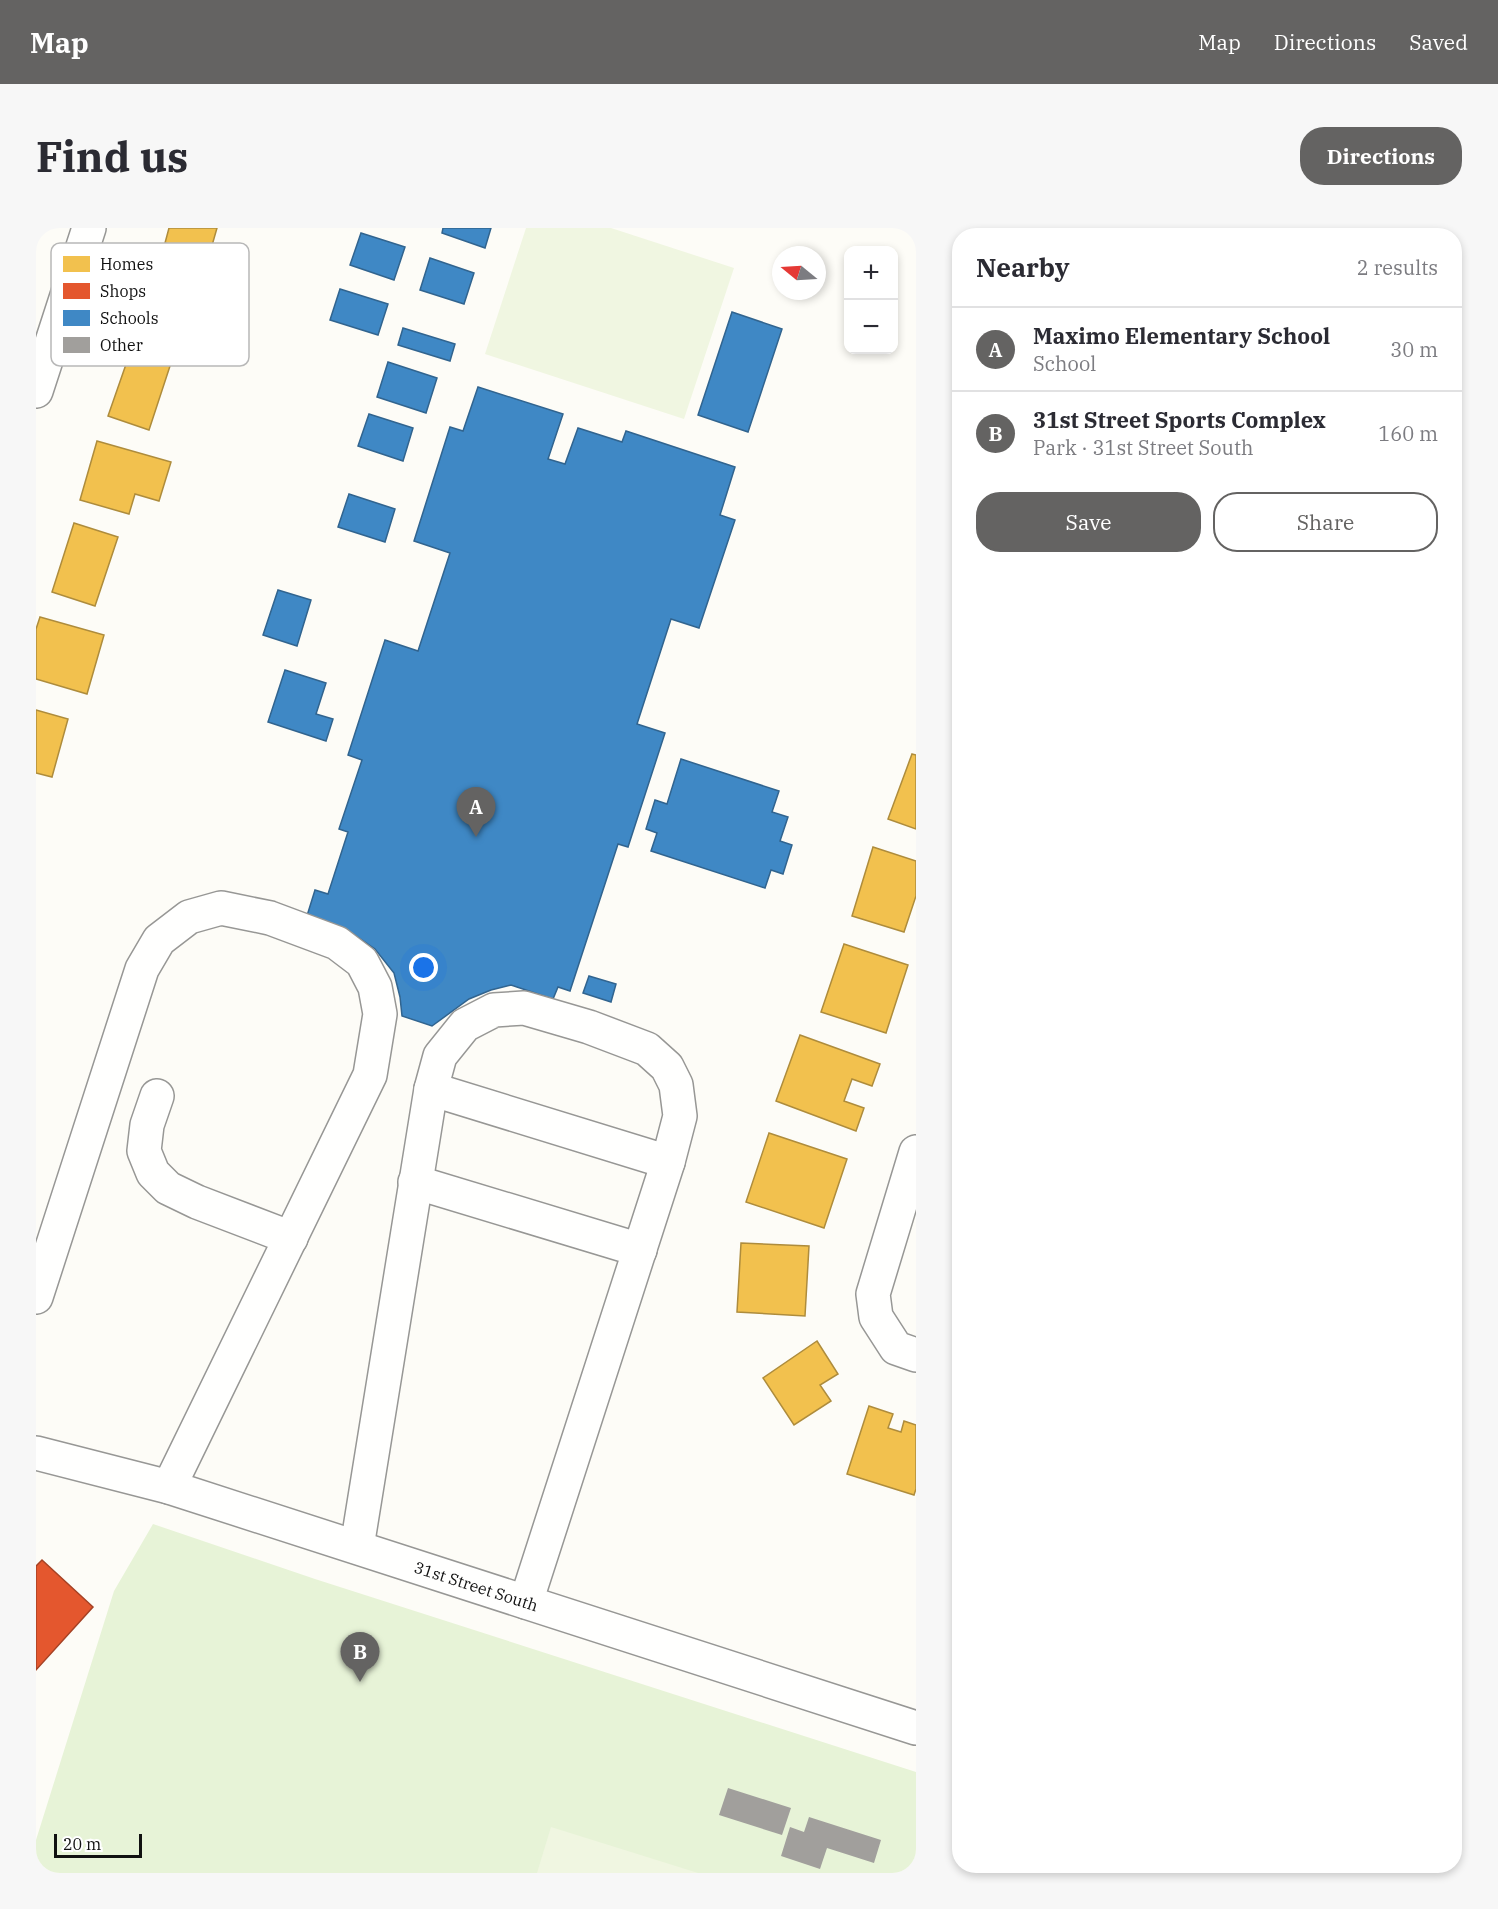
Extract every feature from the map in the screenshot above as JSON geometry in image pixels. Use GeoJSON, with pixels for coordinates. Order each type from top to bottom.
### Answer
{"type":"FeatureCollection","features":[{"type":"Feature","properties":{"kind":"street"},"geometry":{"type":"LineString","coordinates":[[84,243],[89,228]]}},
{"type":"Feature","properties":{"kind":"street"},"geometry":{"type":"LineString","coordinates":[[36,391],[51,345]]}},
{"type":"Feature","properties":{"kind":"street"},"geometry":{"type":"LineString","coordinates":[[36,1297],[142,969],[159,940],[189,917],[221,908],[270,918],[337,943],[362,962],[375,987],[380,1014],[369,1075],[169,1487]]}},
{"type":"Feature","properties":{"kind":"street"},"geometry":{"type":"LineString","coordinates":[[357,1547],[430,1089],[440,1056],[465,1025],[494,1010],[524,1008],[590,1027],[647,1049],[667,1067],[676,1085],[680,1116],[668,1162],[526,1602]]}},
{"type":"Feature","properties":{"kind":"street"},"geometry":{"type":"LineString","coordinates":[[430,1089],[668,1162]]}},
{"type":"Feature","properties":{"kind":"street"},"geometry":{"type":"LineString","coordinates":[[157,1096],[147,1125],[144,1151],[153,1173],[168,1188],[197,1202],[291,1238]]}},
{"type":"Feature","properties":{"kind":"street"},"geometry":{"type":"LineString","coordinates":[[906,1351],[876,1317],[873,1294],[916,1152]]}},
{"type":"Feature","properties":{"kind":"street"},"geometry":{"type":"LineString","coordinates":[[415,1182],[640,1250]]}},
{"type":"Feature","properties":{"kind":"street","name":"31st Street South"},"geometry":{"type":"LineString","coordinates":[[36,1453],[169,1487],[916,1728]]}},
{"type":"Feature","properties":{"kind":"green space"},"geometry":{"type":"Polygon","coordinates":[[[526,228],[611,228],[734,268],[684,419],[485,354],[526,228]]]}},
{"type":"Feature","properties":{"kind":"green space"},"geometry":{"type":"Polygon","coordinates":[[[153,1524],[315,1579],[916,1772],[916,1873],[36,1873],[36,1840],[114,1591],[153,1524]]]}},
{"type":"Feature","properties":{"kind":"green space"},"geometry":{"type":"Polygon","coordinates":[[[551,1827],[698,1873],[537,1873],[551,1827]]]}},
{"type":"Feature","properties":{"kind":"building: Homes"},"geometry":{"type":"Polygon","coordinates":[[[169,228],[217,228],[213,243],[165,243],[169,228]]]}},
{"type":"Feature","properties":{"kind":"building: Homes"},"geometry":{"type":"Polygon","coordinates":[[[125,366],[170,366],[149,430],[108,416],[125,366]]]}},
{"type":"Feature","properties":{"kind":"building: Homes"},"geometry":{"type":"Polygon","coordinates":[[[97,441],[171,462],[159,501],[135,494],[129,514],[80,500],[97,441]]]}},
{"type":"Feature","properties":{"kind":"building: Homes"},"geometry":{"type":"Polygon","coordinates":[[[74,523],[118,537],[95,606],[52,592],[74,523]]]}},
{"type":"Feature","properties":{"kind":"building: Homes"},"geometry":{"type":"Polygon","coordinates":[[[40,617],[104,635],[87,694],[36,679],[36,629],[40,617]]]}},
{"type":"Feature","properties":{"kind":"building: Homes"},"geometry":{"type":"Polygon","coordinates":[[[36,710],[68,719],[52,777],[36,773],[36,710]]]}},
{"type":"Feature","properties":{"kind":"building: Homes"},"geometry":{"type":"Polygon","coordinates":[[[912,754],[916,755],[916,829],[888,819],[912,754]]]}},
{"type":"Feature","properties":{"kind":"building: Homes"},"geometry":{"type":"Polygon","coordinates":[[[873,847],[916,861],[916,896],[904,932],[852,916],[873,847]]]}},
{"type":"Feature","properties":{"kind":"building: Homes"},"geometry":{"type":"Polygon","coordinates":[[[844,944],[908,965],[886,1033],[821,1012],[844,944]]]}},
{"type":"Feature","properties":{"kind":"building: Homes"},"geometry":{"type":"Polygon","coordinates":[[[800,1035],[880,1064],[872,1086],[852,1079],[844,1101],[864,1108],[856,1131],[776,1101],[800,1035]]]}},
{"type":"Feature","properties":{"kind":"building: Homes"},"geometry":{"type":"Polygon","coordinates":[[[769,1133],[847,1159],[824,1228],[746,1202],[769,1133]]]}},
{"type":"Feature","properties":{"kind":"building: Homes"},"geometry":{"type":"Polygon","coordinates":[[[741,1243],[809,1246],[805,1316],[737,1312],[741,1243]]]}},
{"type":"Feature","properties":{"kind":"building: Homes"},"geometry":{"type":"Polygon","coordinates":[[[817,1341],[838,1374],[820,1385],[831,1401],[794,1425],[763,1378],[817,1341]]]}},
{"type":"Feature","properties":{"kind":"building: Homes"},"geometry":{"type":"Polygon","coordinates":[[[869,1406],[893,1414],[888,1428],[901,1432],[904,1421],[916,1425],[916,1489],[914,1495],[847,1474],[869,1406]]]}},
{"type":"Feature","properties":{"kind":"building: Shops"},"geometry":{"type":"Polygon","coordinates":[[[42,1560],[93,1607],[36,1670],[36,1566],[42,1560]]]}},
{"type":"Feature","properties":{"kind":"building: Schools"},"geometry":{"type":"Polygon","coordinates":[[[443,228],[491,228],[485,248],[442,233],[443,228]]]}},
{"type":"Feature","properties":{"kind":"building: Schools"},"geometry":{"type":"Polygon","coordinates":[[[361,233],[405,247],[394,280],[350,265],[361,233]]]}},
{"type":"Feature","properties":{"kind":"building: Schools"},"geometry":{"type":"Polygon","coordinates":[[[430,258],[474,273],[464,304],[420,290],[430,258]]]}},
{"type":"Feature","properties":{"kind":"building: Schools"},"geometry":{"type":"Polygon","coordinates":[[[340,289],[388,304],[378,335],[330,320],[340,289]]]}},
{"type":"Feature","properties":{"kind":"building: Schools"},"geometry":{"type":"Polygon","coordinates":[[[732,312],[782,329],[748,432],[698,415],[732,312]]]}},
{"type":"Feature","properties":{"kind":"building: Schools"},"geometry":{"type":"Polygon","coordinates":[[[403,328],[455,344],[450,361],[398,345],[403,328]]]}},
{"type":"Feature","properties":{"kind":"building: Schools"},"geometry":{"type":"Polygon","coordinates":[[[388,362],[437,378],[426,413],[377,397],[388,362]]]}},
{"type":"Feature","properties":{"kind":"building: Schools"},"geometry":{"type":"Polygon","coordinates":[[[478,387],[563,414],[548,459],[565,464],[578,428],[622,442],[626,431],[735,467],[720,515],[735,520],[699,628],[671,619],[637,724],[665,733],[628,847],[618,844],[570,991],[558,987],[553,999],[511,985],[491,990],[469,999],[432,1026],[402,1016],[394,973],[375,949],[353,934],[306,919],[315,890],[328,894],[348,832],[339,829],[362,760],[348,755],[385,640],[418,651],[450,553],[414,541],[450,427],[463,431],[478,387]]]}},
{"type":"Feature","properties":{"kind":"building: Schools"},"geometry":{"type":"Polygon","coordinates":[[[369,414],[413,428],[403,461],[358,446],[369,414]]]}},
{"type":"Feature","properties":{"kind":"building: Schools"},"geometry":{"type":"Polygon","coordinates":[[[349,494],[395,509],[385,542],[338,527],[349,494]]]}},
{"type":"Feature","properties":{"kind":"building: Schools"},"geometry":{"type":"Polygon","coordinates":[[[278,590],[311,600],[297,646],[263,635],[278,590]]]}},
{"type":"Feature","properties":{"kind":"building: Schools"},"geometry":{"type":"Polygon","coordinates":[[[285,670],[326,683],[316,714],[333,719],[326,741],[268,722],[285,670]]]}},
{"type":"Feature","properties":{"kind":"building: Schools"},"geometry":{"type":"Polygon","coordinates":[[[681,759],[779,791],[772,812],[788,817],[780,841],[792,845],[783,874],[771,870],[765,888],[651,851],[657,833],[646,829],[655,800],[667,804],[681,759]]]}},
{"type":"Feature","properties":{"kind":"building: Schools"},"geometry":{"type":"Polygon","coordinates":[[[589,976],[616,984],[611,1002],[583,993],[589,976]]]}},
{"type":"Feature","properties":{"kind":"building: Other"},"geometry":{"type":"Polygon","coordinates":[[[728,1788],[791,1808],[782,1835],[719,1815],[728,1788]]]}},
{"type":"Feature","properties":{"kind":"building: Other"},"geometry":{"type":"Polygon","coordinates":[[[809,1817],[881,1840],[874,1863],[827,1848],[820,1869],[781,1856],[790,1827],[804,1832],[809,1817]]]}},
{"type":"Feature","properties":{"kind":"place","name":"Maximo Elementary School"},"geometry":{"type":"Point","coordinates":[476,837]}},
{"type":"Feature","properties":{"kind":"place","name":"31st Street Sports Complex"},"geometry":{"type":"Point","coordinates":[360,1682]}}]}
